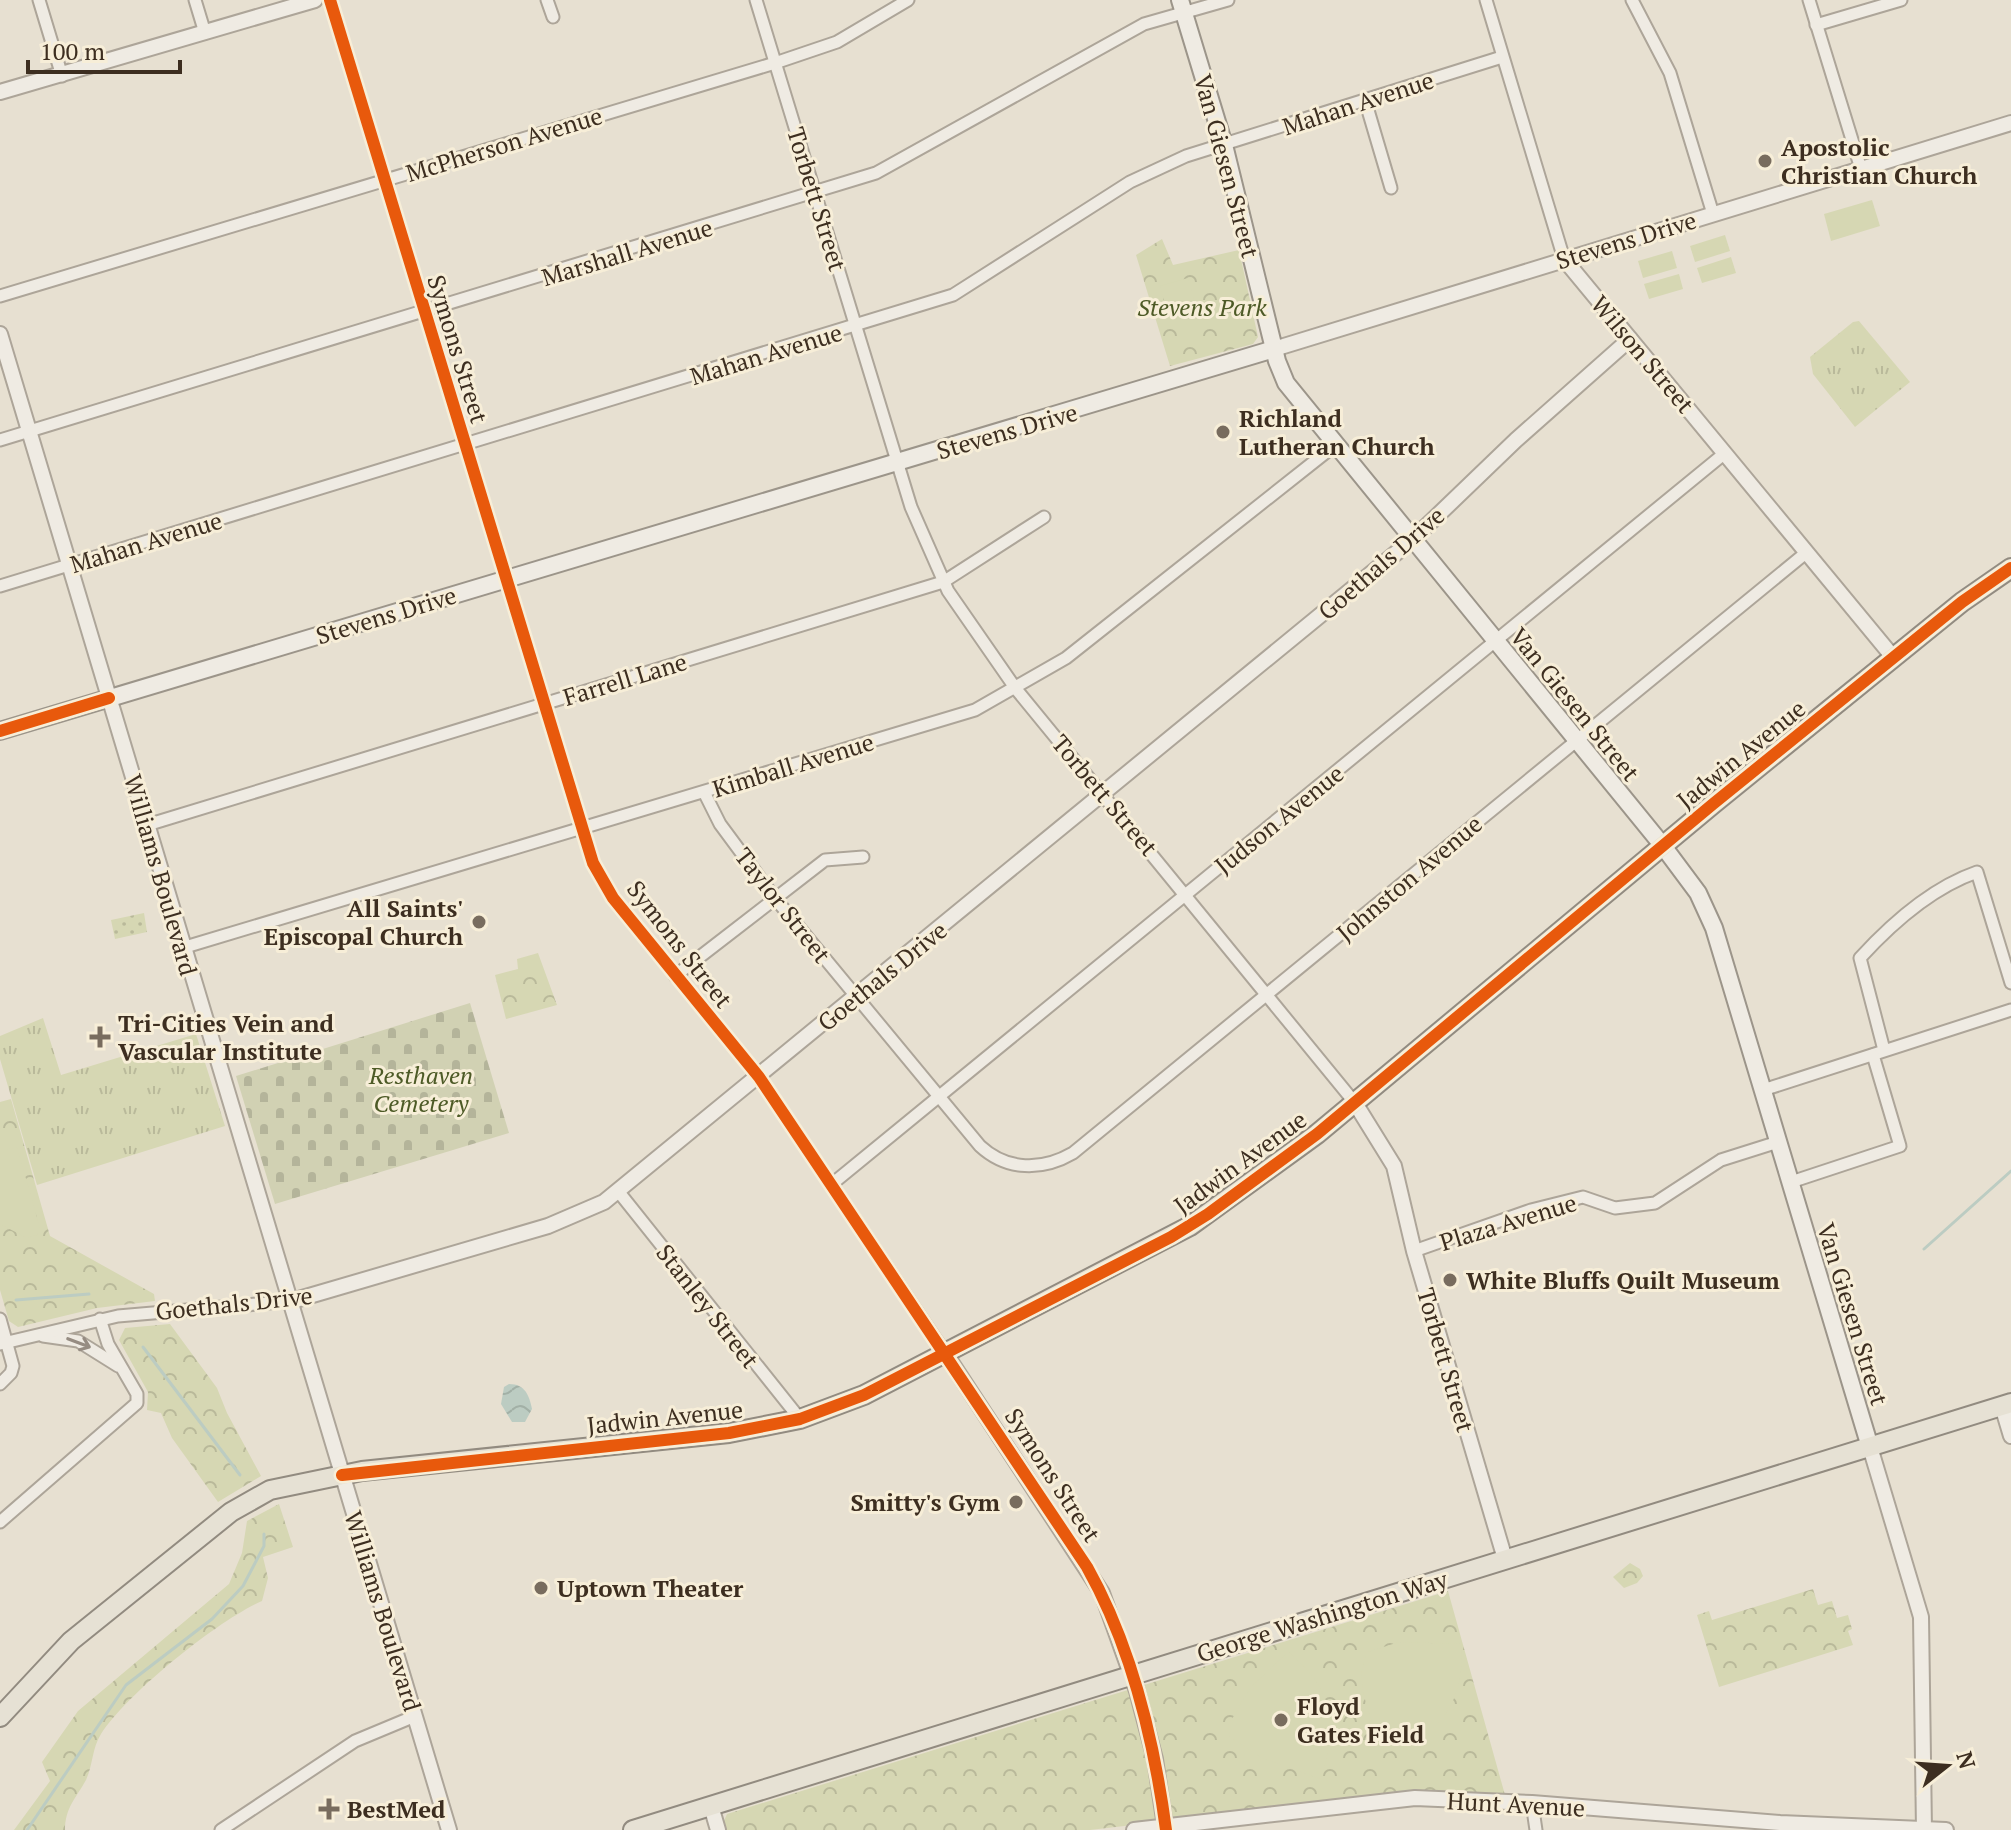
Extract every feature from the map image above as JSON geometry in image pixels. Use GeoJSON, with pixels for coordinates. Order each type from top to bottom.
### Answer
{"type":"FeatureCollection","features":[{"type":"Feature","properties":{"kind":"main road","name":"Van Giesen Street"},"geometry":{"type":"LineString","coordinates":[[1182,7],[1224,145],[1274,349],[1286,383],[1334,446],[1663,846],[1692,883],[1709,916],[1870,1447]]}},
{"type":"Feature","properties":{"kind":"main road","name":"Stevens Drive"},"geometry":{"type":"LineString","coordinates":[[0,731],[1274,349]]}},
{"type":"Feature","properties":{"kind":"main road","name":"Jadwin Avenue"},"geometry":{"type":"LineString","coordinates":[[1,1711],[71,1641],[231,1512],[270,1490],[342,1475],[729,1433],[800,1419],[864,1395],[1190,1226],[1355,1103],[1893,657],[2011,568]]}},
{"type":"Feature","properties":{"kind":"main road","name":"George Washington Way"},"geometry":{"type":"LineString","coordinates":[[633,1830],[2006,1404]]}},
{"type":"Feature","properties":{"kind":"street"},"geometry":{"type":"LineString","coordinates":[[39,0],[62,76]]}},
{"type":"Feature","properties":{"kind":"street"},"geometry":{"type":"LineString","coordinates":[[195,0],[205,33]]}},
{"type":"Feature","properties":{"kind":"street"},"geometry":{"type":"LineString","coordinates":[[0,92],[315,0]]}},
{"type":"Feature","properties":{"kind":"street","name":"Symons Street"},"geometry":{"type":"LineString","coordinates":[[330,0],[504,580],[593,863],[613,898],[759,1077],[1087,1567],[1113,1618],[1132,1675],[1155,1759],[1166,1828]]}},
{"type":"Feature","properties":{"kind":"street"},"geometry":{"type":"LineString","coordinates":[[547,0],[553,17]]}},
{"type":"Feature","properties":{"kind":"street","name":"Torbett Street"},"geometry":{"type":"LineString","coordinates":[[756,0],[896,462],[911,507],[943,582],[975,634],[1016,689],[1355,1103],[1394,1166],[1414,1251],[1505,1559]]}},
{"type":"Feature","properties":{"kind":"street","name":"McPherson Avenue"},"geometry":{"type":"LineString","coordinates":[[0,296],[775,63],[837,42],[908,0]]}},
{"type":"Feature","properties":{"kind":"street","name":"Marshall Avenue"},"geometry":{"type":"LineString","coordinates":[[0,440],[816,195],[905,160],[1144,24],[1182,7],[1228,0]]}},
{"type":"Feature","properties":{"kind":"street","name":"Wilson Street"},"geometry":{"type":"LineString","coordinates":[[1486,0],[1564,259],[1893,657]]}},
{"type":"Feature","properties":{"kind":"street"},"geometry":{"type":"LineString","coordinates":[[1632,0],[1670,73],[1713,214]]}},
{"type":"Feature","properties":{"kind":"street"},"geometry":{"type":"LineString","coordinates":[[1809,0],[1861,169]]}},
{"type":"Feature","properties":{"kind":"street"},"geometry":{"type":"LineString","coordinates":[[1816,25],[1901,0]]}},
{"type":"Feature","properties":{"kind":"street","name":"Mahan Avenue"},"geometry":{"type":"LineString","coordinates":[[0,586],[953,295],[1130,182],[1186,156],[1502,57]]}},
{"type":"Feature","properties":{"kind":"street"},"geometry":{"type":"LineString","coordinates":[[1365,100],[1391,188]]}},
{"type":"Feature","properties":{"kind":"street","name":"Stevens Drive"},"geometry":{"type":"LineString","coordinates":[[1274,349],[2011,123]]}},
{"type":"Feature","properties":{"kind":"street","name":"Williams Boulevard"},"geometry":{"type":"LineString","coordinates":[[0,334],[449,1830]]}},
{"type":"Feature","properties":{"kind":"street","name":"Goethals Drive"},"geometry":{"type":"LineString","coordinates":[[4,1343],[100,1319],[292,1301],[548,1226],[591,1210],[759,1077],[1412,540],[1516,440],[1630,339]]}},
{"type":"Feature","properties":{"kind":"street","name":"Kimball Avenue"},"geometry":{"type":"LineString","coordinates":[[182,948],[975,710],[1066,658],[1334,446]]}},
{"type":"Feature","properties":{"kind":"street","name":"Judson Avenue"},"geometry":{"type":"LineString","coordinates":[[832,1184],[1725,453]]}},
{"type":"Feature","properties":{"kind":"street","name":"Farrell Lane"},"geometry":{"type":"LineString","coordinates":[[147,825],[943,582],[1044,517]]}},
{"type":"Feature","properties":{"kind":"street","name":"Johnston Avenue"},"geometry":{"type":"LineString","coordinates":[[996,1158],[1022,1166],[1039,1166],[1073,1153],[1807,552]]}},
{"type":"Feature","properties":{"kind":"street","name":"Taylor Street"},"geometry":{"type":"LineString","coordinates":[[704,792],[720,824],[774,897],[980,1146],[996,1158]]}},
{"type":"Feature","properties":{"kind":"street"},"geometry":{"type":"LineString","coordinates":[[675,976],[825,860],[863,857]]}},
{"type":"Feature","properties":{"kind":"street"},"geometry":{"type":"LineString","coordinates":[[1791,1182],[1900,1146],[1860,958],[1884,931],[1951,881],[1977,872],[2011,983]]}},
{"type":"Feature","properties":{"kind":"street"},"geometry":{"type":"LineString","coordinates":[[1763,1090],[2011,1010]]}},
{"type":"Feature","properties":{"kind":"street","name":"Plaza Avenue"},"geometry":{"type":"LineString","coordinates":[[1414,1251],[1531,1210],[1583,1197],[1615,1208],[1655,1203],[1721,1160],[1778,1142]]}},
{"type":"Feature","properties":{"kind":"street","name":"Stanley Street"},"geometry":{"type":"LineString","coordinates":[[618,1191],[800,1419]]}},
{"type":"Feature","properties":{"kind":"street"},"geometry":{"type":"LineString","coordinates":[[0,1319],[12,1371],[0,1384]]}},
{"type":"Feature","properties":{"kind":"street"},"geometry":{"type":"LineString","coordinates":[[0,1522],[133,1410],[138,1397],[108,1344],[100,1319]]}},
{"type":"Feature","properties":{"kind":"street"},"geometry":{"type":"LineString","coordinates":[[22,1337],[49,1336],[78,1341],[105,1356],[126,1375]]}},
{"type":"Feature","properties":{"kind":"street"},"geometry":{"type":"LineString","coordinates":[[2006,1404],[2011,1436]]}},
{"type":"Feature","properties":{"kind":"street","name":"Van Giesen Street"},"geometry":{"type":"LineString","coordinates":[[1870,1447],[1921,1617],[1924,1830]]}},
{"type":"Feature","properties":{"kind":"street"},"geometry":{"type":"LineString","coordinates":[[221,1830],[355,1741],[415,1716]]}},
{"type":"Feature","properties":{"kind":"street","name":"Hunt Avenue"},"geometry":{"type":"LineString","coordinates":[[1134,1830],[1415,1798],[1532,1803],[1780,1823],[1946,1830]]}},
{"type":"Feature","properties":{"kind":"street"},"geometry":{"type":"LineString","coordinates":[[1532,1803],[1536,1830]]}},
{"type":"Feature","properties":{"kind":"street"},"geometry":{"type":"LineString","coordinates":[[711,1806],[718,1830]]}},
{"type":"Feature","properties":{"kind":"green space"},"geometry":{"type":"Polygon","coordinates":[[[1872,200],[1880,226],[1831,241],[1824,214],[1872,200]]]}},
{"type":"Feature","properties":{"kind":"green space"},"geometry":{"type":"Polygon","coordinates":[[[1725,235],[1730,251],[1695,262],[1690,246],[1725,235]]]}},
{"type":"Feature","properties":{"kind":"green space","name":"Stevens Park"},"geometry":{"type":"Polygon","coordinates":[[[1162,239],[1173,265],[1239,250],[1258,337],[1253,344],[1170,366],[1136,255],[1162,239]]]}},
{"type":"Feature","properties":{"kind":"green space"},"geometry":{"type":"Polygon","coordinates":[[[1672,251],[1677,268],[1643,278],[1638,261],[1672,251]]]}},
{"type":"Feature","properties":{"kind":"green space"},"geometry":{"type":"Polygon","coordinates":[[[1731,257],[1736,273],[1702,283],[1697,268],[1731,257]]]}},
{"type":"Feature","properties":{"kind":"green space"},"geometry":{"type":"Polygon","coordinates":[[[1679,274],[1683,289],[1649,299],[1644,284],[1679,274]]]}},
{"type":"Feature","properties":{"kind":"green space"},"geometry":{"type":"Polygon","coordinates":[[[1188,278],[1196,307],[1168,316],[1160,286],[1188,278]]]}},
{"type":"Feature","properties":{"kind":"green space"},"geometry":{"type":"Polygon","coordinates":[[[1859,321],[1910,382],[1855,427],[1813,374],[1810,357],[1853,322],[1859,321]]]}},
{"type":"Feature","properties":{"kind":"green space"},"geometry":{"type":"Polygon","coordinates":[[[144,913],[147,932],[115,939],[111,920],[144,913]]]}},
{"type":"Feature","properties":{"kind":"green space"},"geometry":{"type":"Polygon","coordinates":[[[538,953],[557,1005],[506,1019],[495,975],[518,969],[517,959],[538,953]]]}},
{"type":"Feature","properties":{"kind":"green space","name":"Resthaven Cemetery"},"geometry":{"type":"Polygon","coordinates":[[[470,1003],[509,1133],[275,1204],[236,1076],[470,1003]]]}},
{"type":"Feature","properties":{"kind":"green space"},"geometry":{"type":"Polygon","coordinates":[[[43,1018],[61,1075],[196,1034],[225,1126],[37,1185],[0,1059],[0,1036],[43,1018]]]}},
{"type":"Feature","properties":{"kind":"green space"},"geometry":{"type":"Polygon","coordinates":[[[11,1099],[50,1236],[154,1294],[155,1301],[97,1308],[18,1327],[9,1321],[0,1290],[0,1102],[11,1099]]]}},
{"type":"Feature","properties":{"kind":"green space"},"geometry":{"type":"Polygon","coordinates":[[[17,1147],[40,1228],[37,1235],[27,1238],[0,1224],[0,1151],[17,1147]]]}},
{"type":"Feature","properties":{"kind":"green space"},"geometry":{"type":"Polygon","coordinates":[[[170,1324],[217,1388],[261,1476],[218,1502],[172,1438],[161,1413],[147,1410],[148,1392],[119,1340],[125,1328],[170,1324]]]}},
{"type":"Feature","properties":{"kind":"green space"},"geometry":{"type":"Polygon","coordinates":[[[279,1504],[293,1547],[263,1557],[268,1578],[262,1601],[198,1641],[152,1679],[114,1717],[98,1739],[86,1780],[69,1809],[65,1830],[14,1830],[50,1781],[42,1762],[78,1711],[229,1584],[242,1553],[247,1521],[279,1504]]]}},
{"type":"Feature","properties":{"kind":"green space"},"geometry":{"type":"Polygon","coordinates":[[[1630,1563],[1640,1569],[1643,1576],[1637,1583],[1624,1588],[1613,1577],[1630,1563]]]}},
{"type":"Feature","properties":{"kind":"green space"},"geometry":{"type":"Polygon","coordinates":[[[1813,1589],[1818,1605],[1832,1601],[1837,1618],[1848,1615],[1852,1629],[1848,1631],[1853,1645],[1719,1687],[1697,1615],[1709,1611],[1712,1620],[1813,1589]]]}},
{"type":"Feature","properties":{"kind":"green space"},"geometry":{"type":"Polygon","coordinates":[[[1448,1591],[1505,1795],[1391,1795],[1090,1830],[725,1830],[723,1823],[727,1814],[1448,1591]]]}},
{"type":"Feature","properties":{"kind":"green space"},"geometry":{"type":"Polygon","coordinates":[[[1399,1642],[1461,1644],[1462,1664],[1454,1699],[1434,1727],[1403,1747],[1384,1753],[1366,1702],[1363,1664],[1368,1652],[1399,1642]]]}},
{"type":"Feature","properties":{"kind":"green space","name":"Floyd Gates Field"},"geometry":{"type":"Polygon","coordinates":[[[1288,1652],[1315,1680],[1328,1709],[1329,1741],[1321,1779],[1262,1758],[1230,1737],[1228,1726],[1250,1688],[1288,1652]]]}},
{"type":"Feature","properties":{"kind":"water"},"geometry":{"type":"Polygon","coordinates":[[[509,1384],[523,1388],[528,1395],[532,1409],[525,1422],[512,1422],[501,1404],[504,1387],[509,1384]]]}},
{"type":"Feature","properties":{"kind":"waterway"},"geometry":{"type":"LineString","coordinates":[[1924,1249],[2011,1171]]}},
{"type":"Feature","properties":{"kind":"waterway"},"geometry":{"type":"LineString","coordinates":[[16,1300],[89,1294]]}},
{"type":"Feature","properties":{"kind":"waterway"},"geometry":{"type":"LineString","coordinates":[[143,1347],[240,1475]]}},
{"type":"Feature","properties":{"kind":"waterway"},"geometry":{"type":"LineString","coordinates":[[27,1830],[126,1685],[212,1619],[243,1586],[264,1546],[264,1534]]}},
{"type":"Feature","properties":{"kind":"cycle path"},"geometry":{"type":"LineString","coordinates":[[330,0],[593,863],[613,898],[759,1077],[1087,1567],[1117,1629],[1139,1695],[1155,1762],[1166,1830]]}},
{"type":"Feature","properties":{"kind":"cycle path"},"geometry":{"type":"LineString","coordinates":[[342,1475],[729,1433],[800,1419],[864,1395],[1171,1237],[1208,1214],[1317,1134],[1713,804],[1962,602],[2011,568]]}},
{"type":"Feature","properties":{"kind":"cycle path"},"geometry":{"type":"LineString","coordinates":[[0,731],[109,698]]}},
{"type":"Feature","properties":{"kind":"place","name":"Apostolic Christian Church"},"geometry":{"type":"Point","coordinates":[1765,161]}},
{"type":"Feature","properties":{"kind":"place","name":"Richland Lutheran Church"},"geometry":{"type":"Point","coordinates":[1223,432]}},
{"type":"Feature","properties":{"kind":"place","name":"All Saints' Episcopal Church"},"geometry":{"type":"Point","coordinates":[479,922]}},
{"type":"Feature","properties":{"kind":"place","name":"Tri-Cities Vein and Vascular Institute"},"geometry":{"type":"Point","coordinates":[100,1037]}},
{"type":"Feature","properties":{"kind":"place","name":"White Bluffs Quilt Museum"},"geometry":{"type":"Point","coordinates":[1450,1280]}},
{"type":"Feature","properties":{"kind":"place","name":"Smitty's Gym"},"geometry":{"type":"Point","coordinates":[1016,1502]}},
{"type":"Feature","properties":{"kind":"place","name":"Uptown Theater"},"geometry":{"type":"Point","coordinates":[541,1588]}},
{"type":"Feature","properties":{"kind":"place","name":"Floyd Gates Field"},"geometry":{"type":"Point","coordinates":[1281,1720]}},
{"type":"Feature","properties":{"kind":"place","name":"BestMed"},"geometry":{"type":"Point","coordinates":[329,1809]}}]}
